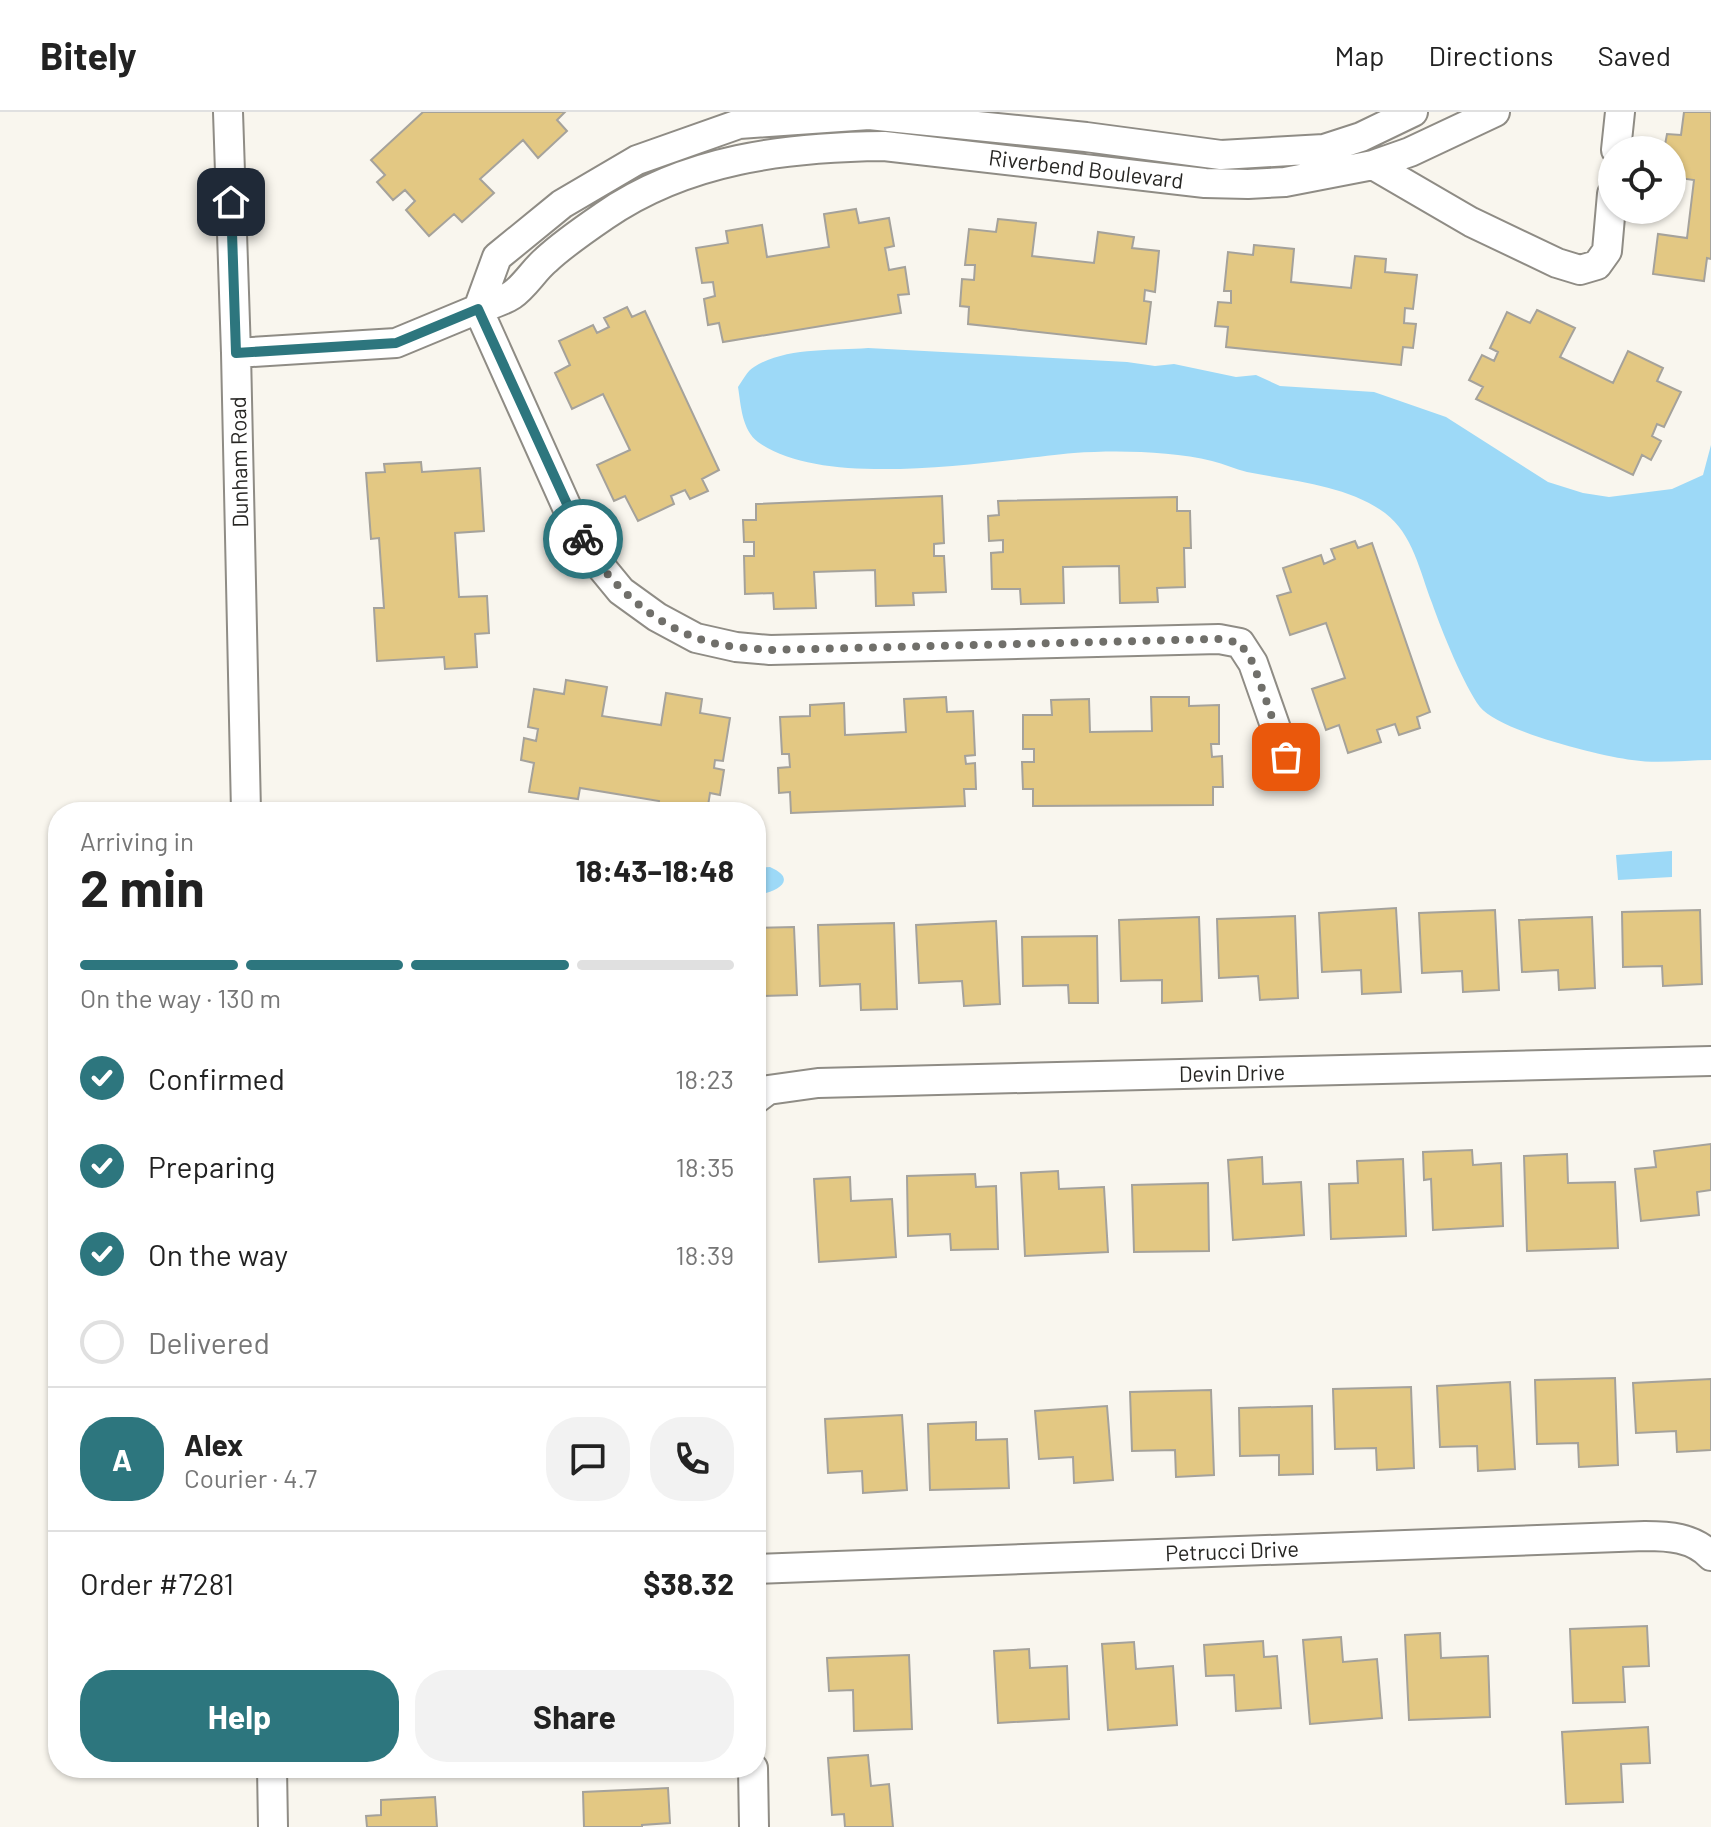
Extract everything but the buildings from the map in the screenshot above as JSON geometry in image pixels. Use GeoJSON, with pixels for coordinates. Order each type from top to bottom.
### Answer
{"type":"FeatureCollection","features":[{"type":"Feature","properties":{"kind":"street","name":"Dunham Road"},"geometry":{"type":"LineString","coordinates":[[228,112],[246,802]]}},
{"type":"Feature","properties":{"kind":"street","name":"Riverbend Boulevard"},"geometry":{"type":"LineString","coordinates":[[236,353],[396,343],[512,295],[547,259],[606,214],[662,184],[694,171],[753,156],[840,146],[884,146],[1205,183],[1273,183],[1328,162],[1361,137],[1413,112]]}},
{"type":"Feature","properties":{"kind":"street","name":"Riverbend Boulevard"},"geometry":{"type":"LineString","coordinates":[[478,309],[497,257],[562,204],[637,160],[739,124],[869,115],[1086,137],[1221,155],[1373,165],[1410,152],[1495,112]]}},
{"type":"Feature","properties":{"kind":"street"},"geometry":{"type":"LineString","coordinates":[[1617,136],[1620,112]]}},
{"type":"Feature","properties":{"kind":"street"},"geometry":{"type":"LineString","coordinates":[[839,116],[840,146]]}},
{"type":"Feature","properties":{"kind":"street"},"geometry":{"type":"LineString","coordinates":[[1373,165],[1471,222],[1557,263],[1580,270],[1597,265],[1607,251],[1609,224]]}},
{"type":"Feature","properties":{"kind":"street"},"geometry":{"type":"LineString","coordinates":[[478,309],[570,514],[593,557],[621,591],[657,617],[696,638],[736,647],[770,650],[1219,639],[1240,643],[1253,663],[1286,757]]}},
{"type":"Feature","properties":{"kind":"street","name":"Devin Drive"},"geometry":{"type":"LineString","coordinates":[[766,1092],[818,1083],[1711,1061]]}},
{"type":"Feature","properties":{"kind":"street","name":"Petrucci Drive"},"geometry":{"type":"LineString","coordinates":[[766,1569],[1645,1536],[1668,1536],[1689,1541],[1708,1553]]}},
{"type":"Feature","properties":{"kind":"street"},"geometry":{"type":"LineString","coordinates":[[272,1778],[273,1827]]}},
{"type":"Feature","properties":{"kind":"street"},"geometry":{"type":"LineString","coordinates":[[753,1778],[754,1827]]}},
{"type":"Feature","properties":{"kind":"water"},"geometry":{"type":"Polygon","coordinates":[[[868,348],[1155,366],[1174,364],[1236,377],[1256,375],[1280,386],[1374,392],[1446,417],[1548,482],[1609,497],[1672,489],[1703,475],[1711,445],[1711,760],[1652,762],[1617,758],[1551,741],[1491,716],[1480,707],[1460,672],[1414,554],[1402,532],[1385,513],[1337,490],[1196,458],[1143,452],[1074,453],[957,466],[867,469],[788,457],[753,437],[743,417],[738,387],[752,369],[766,361],[794,353],[868,348]]]}},
{"type":"Feature","properties":{"kind":"water"},"geometry":{"type":"Polygon","coordinates":[[[1672,851],[1672,877],[1618,880],[1616,855],[1672,851]]]}},
{"type":"Feature","properties":{"kind":"water"},"geometry":{"type":"Polygon","coordinates":[[[766,867],[779,872],[784,881],[777,889],[766,893],[766,867]]]}},
{"type":"Feature","properties":{"kind":"way so far"},"geometry":{"type":"LineString","coordinates":[[583,539],[593,557],[621,591],[657,617],[696,638],[736,647],[770,650],[1219,639],[1240,643],[1253,663],[1286,757]]}},
{"type":"Feature","properties":{"kind":"route"},"geometry":{"type":"LineString","coordinates":[[231,202],[236,353],[396,343],[478,309],[583,539]]}}]}
